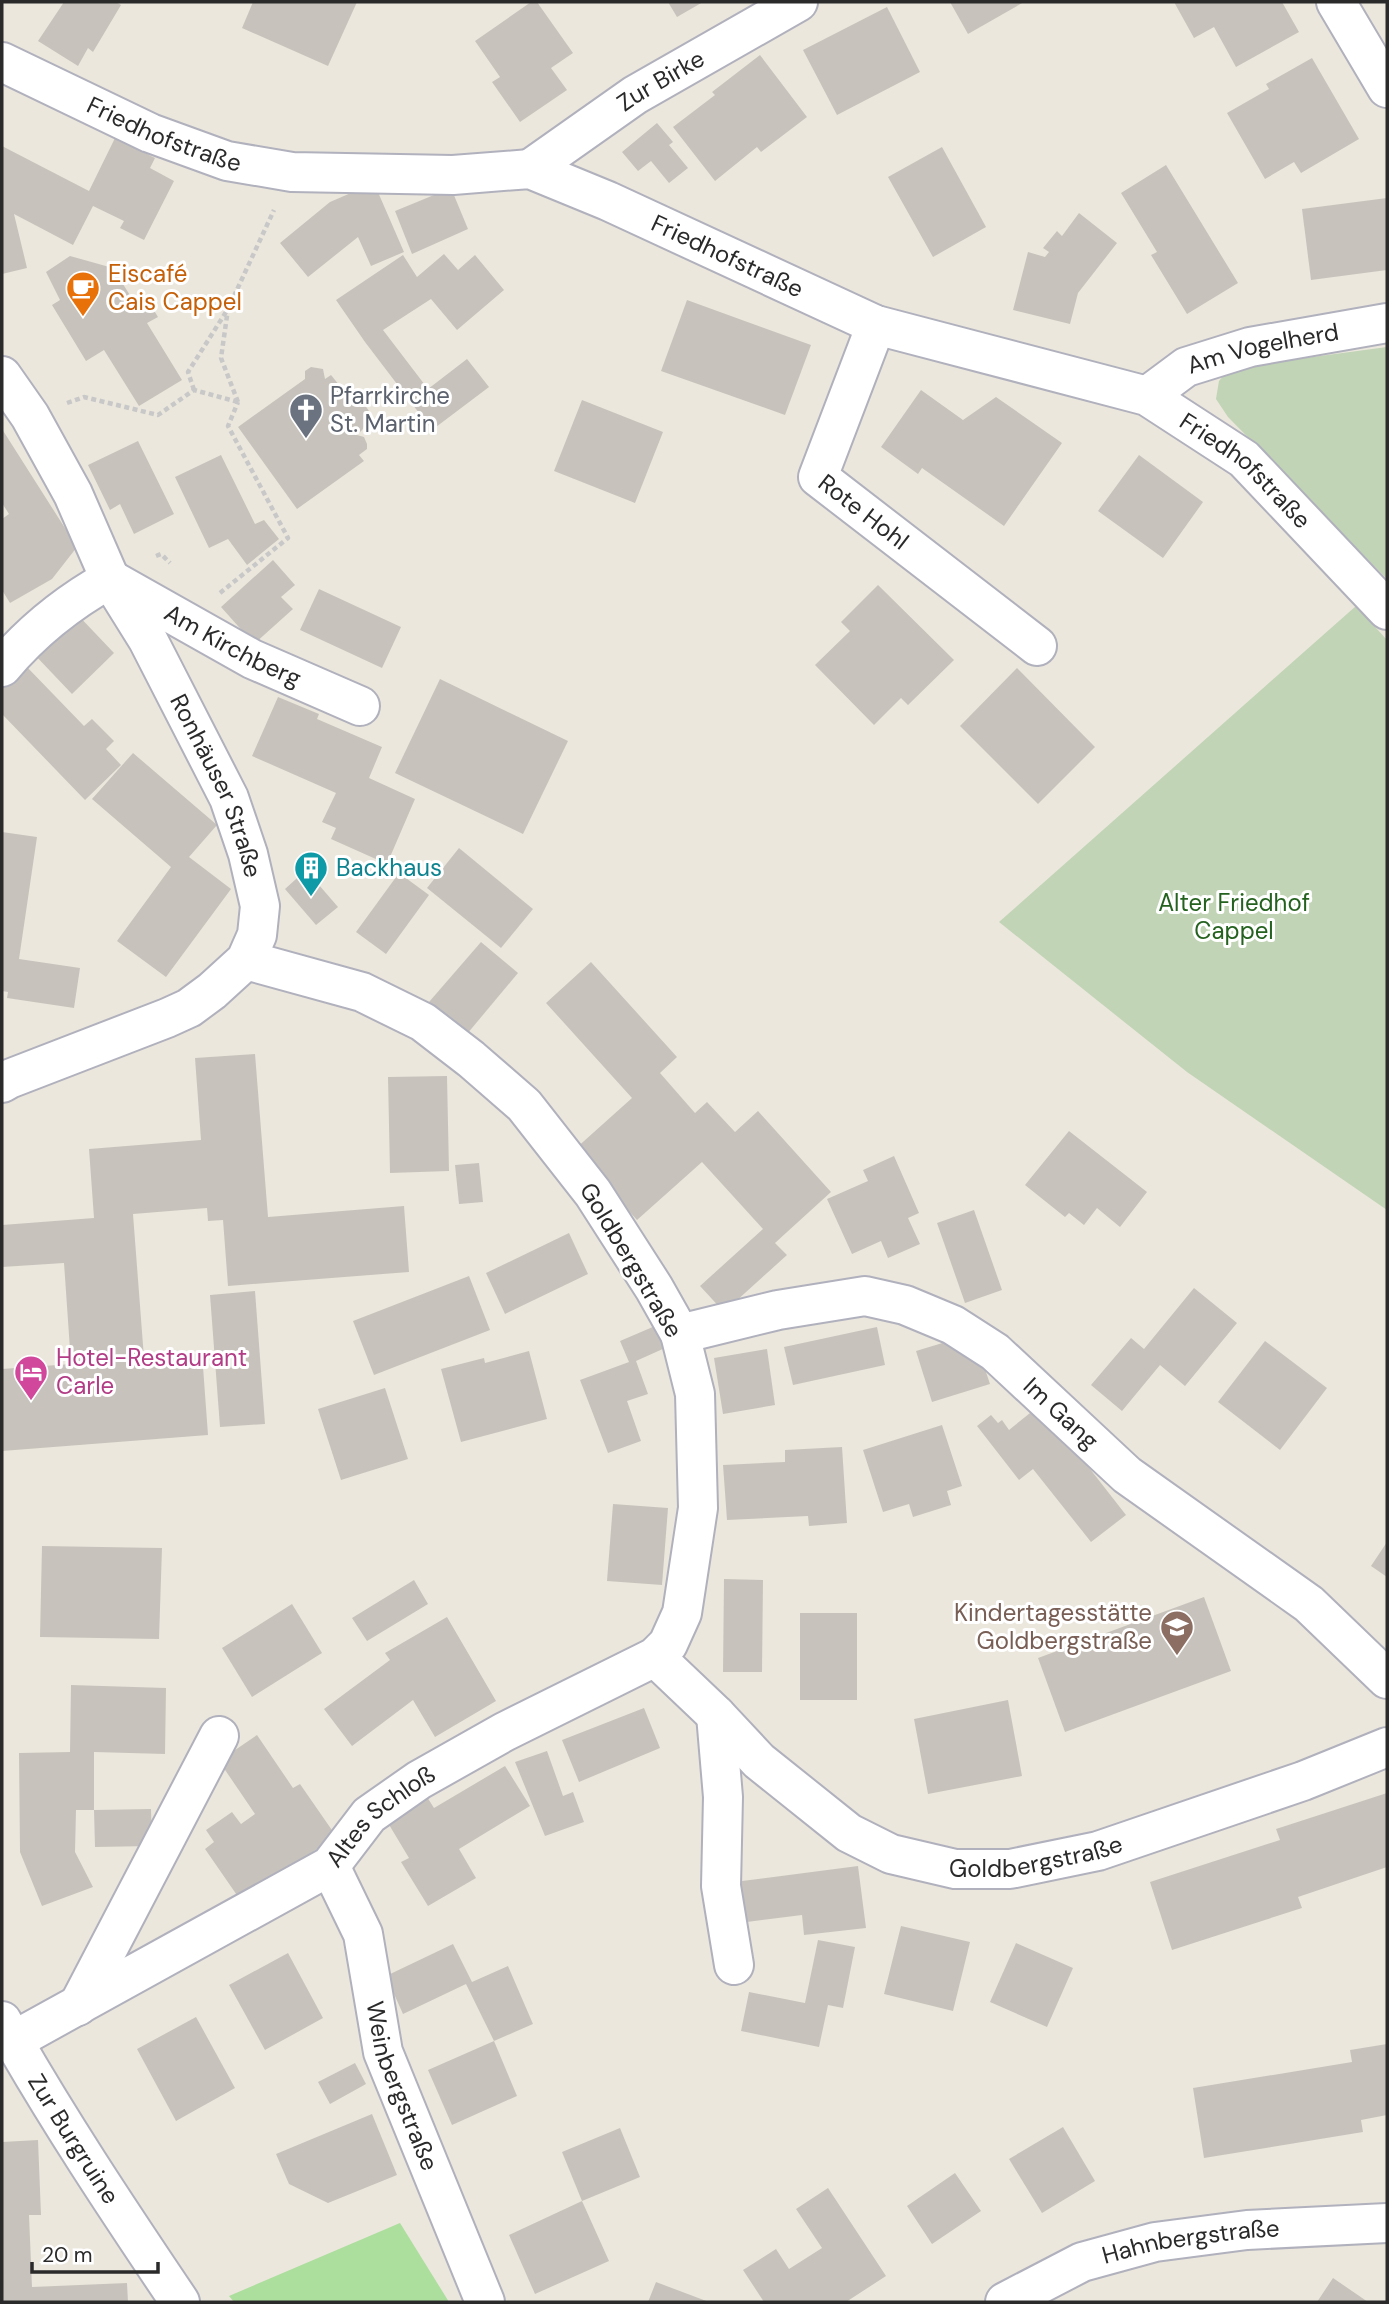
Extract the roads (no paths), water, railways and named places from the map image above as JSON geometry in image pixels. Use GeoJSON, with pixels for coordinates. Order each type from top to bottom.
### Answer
{"type":"FeatureCollection","features":[{"type":"Feature","properties":{"kind":"street","name":"Zur Birke"},"geometry":{"type":"LineString","coordinates":[[530,169],[635,96],[799,2]]}},
{"type":"Feature","properties":{"kind":"street"},"geometry":{"type":"LineString","coordinates":[[1336,2],[1387,88]]}},
{"type":"Feature","properties":{"kind":"street","name":"Friedhofstraße"},"geometry":{"type":"LineString","coordinates":[[2,62],[150,133],[227,161],[292,172],[453,175],[530,169],[608,201],[876,325],[1147,396],[1244,459],[1387,610]]}},
{"type":"Feature","properties":{"kind":"street","name":"Am Vogelherd"},"geometry":{"type":"LineString","coordinates":[[1147,396],[1186,367],[1250,346],[1387,323]]}},
{"type":"Feature","properties":{"kind":"street","name":"Rote Hohl"},"geometry":{"type":"LineString","coordinates":[[876,325],[818,477],[1037,646]]}},
{"type":"Feature","properties":{"kind":"street","name":"Ronhäuser Straße"},"geometry":{"type":"LineString","coordinates":[[2,376],[30,416],[72,494],[110,579],[148,640],[229,798],[248,854],[260,906],[257,935],[246,960],[189,1008],[2,1083]]}},
{"type":"Feature","properties":{"kind":"street"},"geometry":{"type":"LineString","coordinates":[[2,667],[48,619],[74,599],[110,579]]}},
{"type":"Feature","properties":{"kind":"street","name":"Am Kirchberg"},"geometry":{"type":"LineString","coordinates":[[110,579],[252,659],[360,706]]}},
{"type":"Feature","properties":{"kind":"street","name":"Goldbergstraße"},"geometry":{"type":"LineString","coordinates":[[246,960],[362,992],[423,1022],[524,1105],[593,1193],[680,1334],[695,1394],[698,1508],[682,1613],[668,1644],[654,1657],[759,1761],[849,1833],[891,1853],[955,1870],[1010,1869],[1098,1851],[1303,1781],[1387,1747]]}},
{"type":"Feature","properties":{"kind":"street","name":"Im Gang"},"geometry":{"type":"LineString","coordinates":[[680,1334],[778,1310],[865,1296],[905,1305],[953,1325],[995,1352],[1127,1475],[1310,1604],[1387,1679]]}},
{"type":"Feature","properties":{"kind":"street","name":"Altes Schloß"},"geometry":{"type":"LineString","coordinates":[[8,2040],[78,2006],[330,1866],[369,1815],[419,1780],[504,1732],[654,1657]]}},
{"type":"Feature","properties":{"kind":"street"},"geometry":{"type":"LineString","coordinates":[[716,1716],[723,1797],[721,1886],[734,1965]]}},
{"type":"Feature","properties":{"kind":"street"},"geometry":{"type":"LineString","coordinates":[[78,2006],[219,1736]]}},
{"type":"Feature","properties":{"kind":"street","name":"Weinbergstraße"},"geometry":{"type":"LineString","coordinates":[[330,1866],[363,1934],[383,2052],[485,2302]]}},
{"type":"Feature","properties":{"kind":"street","name":"Zur Burgruine"},"geometry":{"type":"LineString","coordinates":[[8,2040],[180,2302]]}},
{"type":"Feature","properties":{"kind":"street","name":"Hahnbergstraße"},"geometry":{"type":"LineString","coordinates":[[1004,2302],[1082,2262],[1155,2242],[1247,2230],[1387,2223]]}},
{"type":"Feature","properties":{"kind":"place","name":"Eiscafé Cais Cappel"},"geometry":{"type":"Point","coordinates":[83,318]}},
{"type":"Feature","properties":{"kind":"place","name":"Pfarrkirche St. Martin"},"geometry":{"type":"Point","coordinates":[306,440]}},
{"type":"Feature","properties":{"kind":"place","name":"Backhaus"},"geometry":{"type":"Point","coordinates":[311,898]}},
{"type":"Feature","properties":{"kind":"place","name":"Hotel-Restaurant Carle"},"geometry":{"type":"Point","coordinates":[31,1402]}},
{"type":"Feature","properties":{"kind":"place","name":"Kindertagesstätte Goldbergstraße"},"geometry":{"type":"Point","coordinates":[1177,1657]}},
{"type":"Feature","properties":{"kind":"park label","name":"Alter Friedhof Cappel"},"geometry":{"type":"Point","coordinates":[1234,917]}}]}
